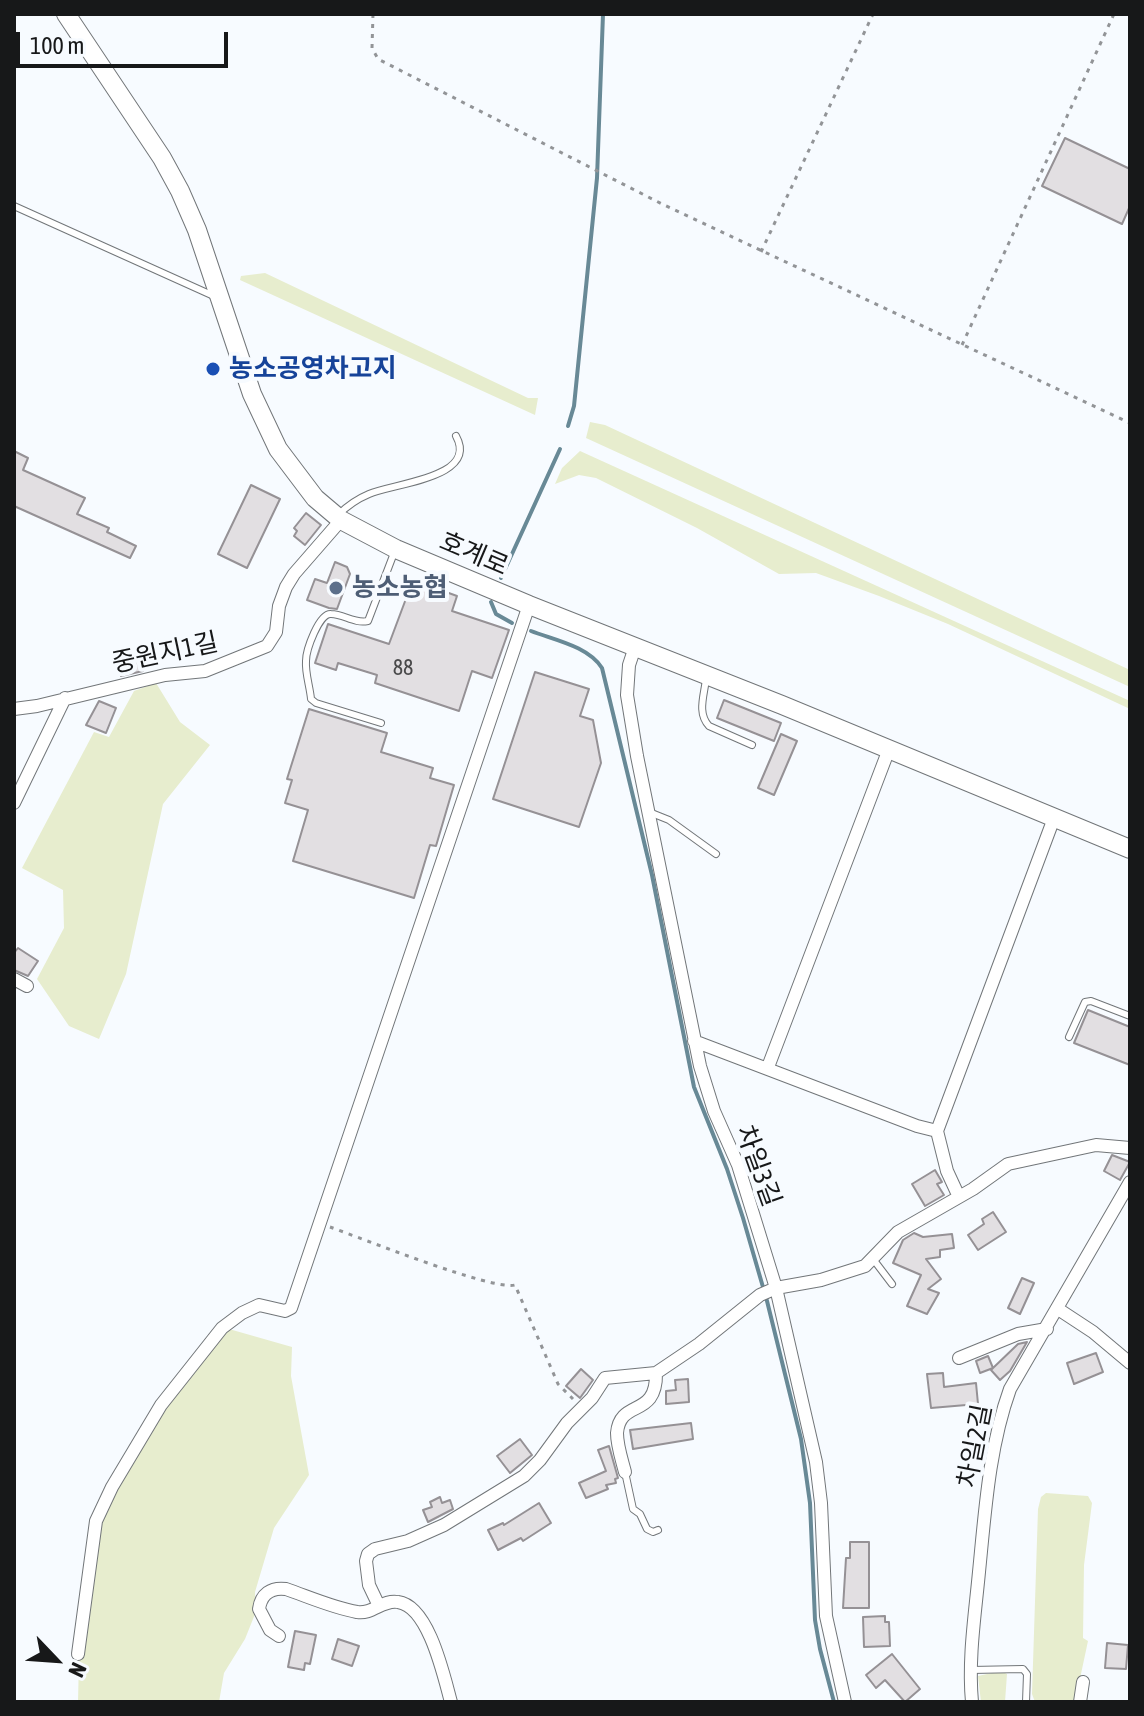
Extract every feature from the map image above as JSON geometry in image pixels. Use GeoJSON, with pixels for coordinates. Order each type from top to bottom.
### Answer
{"type":"FeatureCollection","features":[{"type":"Feature","properties":{"kind":"street","name":"호계로"},"geometry":{"type":"LineString","coordinates":[[66,14],[162,158],[180,191],[197,230],[261,416],[278,449],[315,498],[338,518],[360,533],[529,605],[1130,849]]}},
{"type":"Feature","properties":{"kind":"street","name":"중원지1길"},"geometry":{"type":"LineString","coordinates":[[14,709],[165,675],[205,671],[267,646],[276,632],[279,606],[286,587],[338,518]]}},
{"type":"Feature","properties":{"kind":"street"},"geometry":{"type":"LineString","coordinates":[[78,1654],[96,1521],[112,1487],[161,1405],[211,1339],[250,1308],[259,1305],[289,1310],[529,605]]}},
{"type":"Feature","properties":{"kind":"street","name":"차일3길"},"geometry":{"type":"LineString","coordinates":[[635,647],[629,665],[627,695],[694,1041],[705,1087],[738,1165],[776,1288],[816,1462],[826,1616],[845,1702]]}},
{"type":"Feature","properties":{"kind":"street"},"geometry":{"type":"LineString","coordinates":[[14,803],[65,698]]}},
{"type":"Feature","properties":{"kind":"street"},"geometry":{"type":"LineString","coordinates":[[768,1067],[889,749]]}},
{"type":"Feature","properties":{"kind":"street"},"geometry":{"type":"LineString","coordinates":[[959,1197],[947,1171],[937,1131],[1054,818]]}},
{"type":"Feature","properties":{"kind":"street"},"geometry":{"type":"LineString","coordinates":[[14,979],[27,986]]}},
{"type":"Feature","properties":{"kind":"street"},"geometry":{"type":"LineString","coordinates":[[694,1041],[937,1131]]}},
{"type":"Feature","properties":{"kind":"street"},"geometry":{"type":"LineString","coordinates":[[379,1606],[369,1585],[368,1554],[444,1525],[524,1476],[567,1423],[592,1398],[605,1378],[656,1373],[699,1344],[760,1295],[776,1288],[832,1277],[865,1266],[898,1232],[1008,1164],[1096,1145],[1130,1148]]}},
{"type":"Feature","properties":{"kind":"street","name":"차일2길"},"geometry":{"type":"LineString","coordinates":[[972,1702],[971,1670],[985,1514],[1001,1413],[1010,1389],[1130,1182]]}},
{"type":"Feature","properties":{"kind":"street"},"geometry":{"type":"LineString","coordinates":[[1058,1309],[1093,1332],[1130,1363]]}},
{"type":"Feature","properties":{"kind":"street"},"geometry":{"type":"LineString","coordinates":[[959,1358],[1018,1334],[1047,1329]]}},
{"type":"Feature","properties":{"kind":"street"},"geometry":{"type":"LineString","coordinates":[[625,1472],[618,1441],[619,1425],[630,1411],[652,1398],[656,1373]]}},
{"type":"Feature","properties":{"kind":"street"},"geometry":{"type":"LineString","coordinates":[[279,1636],[270,1630],[259,1609],[263,1597],[275,1589],[286,1589],[360,1613],[399,1602],[417,1615],[437,1655],[451,1702]]}},
{"type":"Feature","properties":{"kind":"street"},"geometry":{"type":"LineString","coordinates":[[1080,1702],[1083,1682]]}},
{"type":"Feature","properties":{"kind":"lane"},"geometry":{"type":"LineString","coordinates":[[14,206],[220,299]]}},
{"type":"Feature","properties":{"kind":"lane"},"geometry":{"type":"LineString","coordinates":[[338,518],[358,499],[371,493],[450,469],[456,464],[461,449],[456,436]]}},
{"type":"Feature","properties":{"kind":"lane"},"geometry":{"type":"LineString","coordinates":[[381,723],[311,699],[306,660],[320,620],[325,615],[331,613],[358,622],[368,621],[396,549]]}},
{"type":"Feature","properties":{"kind":"lane"},"geometry":{"type":"LineString","coordinates":[[707,675],[701,711],[704,721],[752,745]]}},
{"type":"Feature","properties":{"kind":"lane"},"geometry":{"type":"LineString","coordinates":[[649,812],[669,820],[716,854]]}},
{"type":"Feature","properties":{"kind":"lane"},"geometry":{"type":"LineString","coordinates":[[1069,1037],[1085,1002],[1091,1001],[1130,1016]]}},
{"type":"Feature","properties":{"kind":"lane"},"geometry":{"type":"LineString","coordinates":[[873,1259],[892,1284]]}},
{"type":"Feature","properties":{"kind":"lane"},"geometry":{"type":"LineString","coordinates":[[625,1472],[633,1509],[640,1514],[647,1529],[653,1532],[658,1530]]}},
{"type":"Feature","properties":{"kind":"lane"},"geometry":{"type":"LineString","coordinates":[[971,1670],[1023,1669],[1027,1674],[1026,1702]]}},
{"type":"Feature","properties":{"kind":"path"},"geometry":{"type":"LineString","coordinates":[[373,14],[372,48],[378,59],[761,252],[1130,423]]}},
{"type":"Feature","properties":{"kind":"path"},"geometry":{"type":"LineString","coordinates":[[761,252],[873,14]]}},
{"type":"Feature","properties":{"kind":"path"},"geometry":{"type":"LineString","coordinates":[[961,345],[1114,14]]}},
{"type":"Feature","properties":{"kind":"path"},"geometry":{"type":"LineString","coordinates":[[319,1223],[483,1281],[507,1287],[515,1285],[558,1384],[582,1407]]}},
{"type":"Feature","properties":{"kind":"green space"},"geometry":{"type":"Polygon","coordinates":[[[265,273],[528,398],[538,398],[535,415],[240,280],[241,276],[265,273]]]}},
{"type":"Feature","properties":{"kind":"green space"},"geometry":{"type":"Polygon","coordinates":[[[590,422],[605,425],[1130,670],[1130,687],[586,438],[590,422]]]}},
{"type":"Feature","properties":{"kind":"green space"},"geometry":{"type":"Polygon","coordinates":[[[580,451],[1130,701],[1130,709],[948,624],[879,596],[816,573],[779,574],[697,528],[596,478],[579,475],[555,484],[562,468],[580,451]]]}},
{"type":"Feature","properties":{"kind":"green space"},"geometry":{"type":"Polygon","coordinates":[[[156,683],[180,722],[210,745],[163,804],[126,974],[99,1039],[69,1026],[37,979],[64,928],[63,890],[22,868],[94,732],[109,737],[134,691],[156,683]]]}},
{"type":"Feature","properties":{"kind":"green space"},"geometry":{"type":"Polygon","coordinates":[[[229,1329],[292,1347],[291,1376],[309,1475],[274,1528],[255,1592],[255,1614],[245,1639],[224,1673],[219,1702],[78,1702],[79,1659],[101,1522],[141,1445],[229,1329]]]}},
{"type":"Feature","properties":{"kind":"green space"},"geometry":{"type":"Polygon","coordinates":[[[1046,1493],[1088,1496],[1092,1503],[1084,1565],[1083,1638],[1088,1641],[1075,1702],[1035,1702],[1032,1694],[1038,1509],[1041,1497],[1046,1493]]]}},
{"type":"Feature","properties":{"kind":"green space"},"geometry":{"type":"Polygon","coordinates":[[[1001,1671],[1007,1674],[1005,1702],[981,1702],[978,1676],[1001,1671]]]}},
{"type":"Feature","properties":{"kind":"building"},"geometry":{"type":"Polygon","coordinates":[[[1065,138],[1130,169],[1130,206],[1122,224],[1042,186],[1065,138]]]}},
{"type":"Feature","properties":{"kind":"building"},"geometry":{"type":"Polygon","coordinates":[[[14,451],[28,458],[23,470],[85,498],[77,514],[109,528],[107,532],[136,546],[130,558],[14,506],[14,451]]]}},
{"type":"Feature","properties":{"kind":"building"},"geometry":{"type":"Polygon","coordinates":[[[251,485],[280,499],[247,568],[218,554],[251,485]]]}},
{"type":"Feature","properties":{"kind":"building"},"geometry":{"type":"Polygon","coordinates":[[[306,513],[321,525],[305,545],[294,536],[297,531],[294,528],[306,513]]]}},
{"type":"Feature","properties":{"kind":"building"},"geometry":{"type":"Polygon","coordinates":[[[335,562],[347,567],[350,574],[337,609],[307,600],[315,579],[327,583],[335,562]]]}},
{"type":"Feature","properties":{"kind":"building"},"geometry":{"type":"Polygon","coordinates":[[[413,580],[457,596],[452,611],[509,630],[492,678],[472,671],[459,711],[375,683],[377,675],[338,663],[336,670],[315,663],[328,624],[389,644],[413,580]]]}},
{"type":"Feature","properties":{"kind":"building"},"geometry":{"type":"Polygon","coordinates":[[[140,657],[143,671],[121,676],[118,662],[140,657]]]}},
{"type":"Feature","properties":{"kind":"building"},"geometry":{"type":"Polygon","coordinates":[[[535,672],[589,689],[580,716],[593,720],[601,763],[579,827],[493,799],[535,672]]]}},
{"type":"Feature","properties":{"kind":"building"},"geometry":{"type":"Polygon","coordinates":[[[724,700],[781,723],[774,741],[717,718],[724,700]]]}},
{"type":"Feature","properties":{"kind":"building"},"geometry":{"type":"Polygon","coordinates":[[[99,701],[116,708],[106,733],[86,725],[99,701]]]}},
{"type":"Feature","properties":{"kind":"building"},"geometry":{"type":"Polygon","coordinates":[[[309,709],[387,733],[381,752],[433,768],[430,778],[454,785],[436,846],[430,845],[414,898],[293,861],[308,810],[285,803],[292,780],[287,779],[309,709]]]}},
{"type":"Feature","properties":{"kind":"building"},"geometry":{"type":"Polygon","coordinates":[[[781,734],[797,741],[774,795],[758,788],[781,734]]]}},
{"type":"Feature","properties":{"kind":"building"},"geometry":{"type":"Polygon","coordinates":[[[18,948],[38,961],[28,976],[14,970],[14,953],[18,948]]]}},
{"type":"Feature","properties":{"kind":"building"},"geometry":{"type":"Polygon","coordinates":[[[1088,1010],[1130,1027],[1130,1065],[1074,1043],[1088,1010]]]}},
{"type":"Feature","properties":{"kind":"building"},"geometry":{"type":"Polygon","coordinates":[[[1112,1155],[1130,1162],[1120,1180],[1104,1171],[1112,1155]]]}},
{"type":"Feature","properties":{"kind":"building"},"geometry":{"type":"Polygon","coordinates":[[[935,1170],[942,1182],[937,1184],[944,1195],[925,1206],[912,1184],[935,1170]]]}},
{"type":"Feature","properties":{"kind":"building"},"geometry":{"type":"Polygon","coordinates":[[[993,1212],[1006,1232],[978,1250],[968,1235],[984,1224],[982,1219],[993,1212]]]}},
{"type":"Feature","properties":{"kind":"building"},"geometry":{"type":"Polygon","coordinates":[[[914,1233],[923,1237],[952,1234],[954,1248],[940,1250],[940,1257],[926,1259],[941,1279],[928,1289],[939,1293],[927,1314],[907,1306],[921,1275],[893,1263],[903,1240],[914,1233]]]}},
{"type":"Feature","properties":{"kind":"building"},"geometry":{"type":"Polygon","coordinates":[[[1022,1278],[1034,1283],[1020,1314],[1008,1308],[1022,1278]]]}},
{"type":"Feature","properties":{"kind":"building"},"geometry":{"type":"Polygon","coordinates":[[[1027,1342],[1010,1371],[1000,1380],[991,1370],[1018,1344],[1027,1342]]]}},
{"type":"Feature","properties":{"kind":"building"},"geometry":{"type":"Polygon","coordinates":[[[1096,1353],[1103,1372],[1074,1384],[1067,1363],[1096,1353]]]}},
{"type":"Feature","properties":{"kind":"building"},"geometry":{"type":"Polygon","coordinates":[[[988,1356],[993,1368],[980,1373],[976,1361],[988,1356]]]}},
{"type":"Feature","properties":{"kind":"building"},"geometry":{"type":"Polygon","coordinates":[[[581,1369],[593,1380],[580,1398],[566,1386],[581,1369]]]}},
{"type":"Feature","properties":{"kind":"building"},"geometry":{"type":"Polygon","coordinates":[[[943,1373],[944,1387],[976,1383],[978,1404],[931,1408],[927,1374],[943,1373]]]}},
{"type":"Feature","properties":{"kind":"building"},"geometry":{"type":"Polygon","coordinates":[[[688,1379],[689,1402],[666,1404],[666,1391],[676,1390],[675,1380],[688,1379]]]}},
{"type":"Feature","properties":{"kind":"building"},"geometry":{"type":"Polygon","coordinates":[[[691,1423],[693,1439],[633,1449],[630,1430],[691,1423]]]}},
{"type":"Feature","properties":{"kind":"building"},"geometry":{"type":"Polygon","coordinates":[[[520,1439],[532,1455],[510,1473],[497,1456],[520,1439]]]}},
{"type":"Feature","properties":{"kind":"building"},"geometry":{"type":"Polygon","coordinates":[[[609,1446],[618,1478],[615,1479],[616,1483],[606,1485],[608,1489],[586,1498],[579,1483],[606,1471],[598,1450],[609,1446]]]}},
{"type":"Feature","properties":{"kind":"building"},"geometry":{"type":"Polygon","coordinates":[[[440,1497],[442,1503],[450,1500],[453,1509],[428,1522],[423,1510],[432,1507],[430,1502],[440,1497]]]}},
{"type":"Feature","properties":{"kind":"building"},"geometry":{"type":"Polygon","coordinates":[[[539,1503],[551,1523],[523,1541],[521,1538],[498,1550],[488,1530],[504,1525],[539,1503]]]}},
{"type":"Feature","properties":{"kind":"building"},"geometry":{"type":"Polygon","coordinates":[[[850,1542],[869,1542],[869,1608],[843,1608],[850,1542]]]}},
{"type":"Feature","properties":{"kind":"building"},"geometry":{"type":"Polygon","coordinates":[[[885,1616],[885,1622],[889,1622],[890,1646],[864,1647],[863,1617],[885,1616]]]}},
{"type":"Feature","properties":{"kind":"building"},"geometry":{"type":"Polygon","coordinates":[[[295,1631],[316,1635],[310,1664],[305,1663],[304,1670],[288,1667],[295,1631]]]}},
{"type":"Feature","properties":{"kind":"building"},"geometry":{"type":"Polygon","coordinates":[[[338,1639],[359,1646],[352,1666],[332,1659],[338,1639]]]}},
{"type":"Feature","properties":{"kind":"building"},"geometry":{"type":"Polygon","coordinates":[[[1107,1643],[1128,1645],[1126,1669],[1105,1668],[1107,1643]]]}},
{"type":"Feature","properties":{"kind":"building"},"geometry":{"type":"Polygon","coordinates":[[[892,1654],[920,1689],[905,1702],[885,1680],[876,1688],[866,1675],[892,1654]]]}},
{"type":"Feature","properties":{"kind":"waterway"},"geometry":{"type":"LineString","coordinates":[[568,426],[574,406],[597,178],[603,14]]}},
{"type":"Feature","properties":{"kind":"waterway"},"geometry":{"type":"LineString","coordinates":[[501,578],[560,449]]}},
{"type":"Feature","properties":{"kind":"waterway"},"geometry":{"type":"LineString","coordinates":[[491,602],[496,614],[512,623]]}},
{"type":"Feature","properties":{"kind":"waterway"},"geometry":{"type":"LineString","coordinates":[[531,631],[579,649],[602,668],[652,875],[694,1087],[743,1218],[801,1439],[810,1503],[815,1620],[834,1702]]}},
{"type":"Feature","properties":{"kind":"place","name":"농소공영차고지"},"geometry":{"type":"Point","coordinates":[213,369]}},
{"type":"Feature","properties":{"kind":"place","name":"농소농협"},"geometry":{"type":"Point","coordinates":[336,588]}}]}
